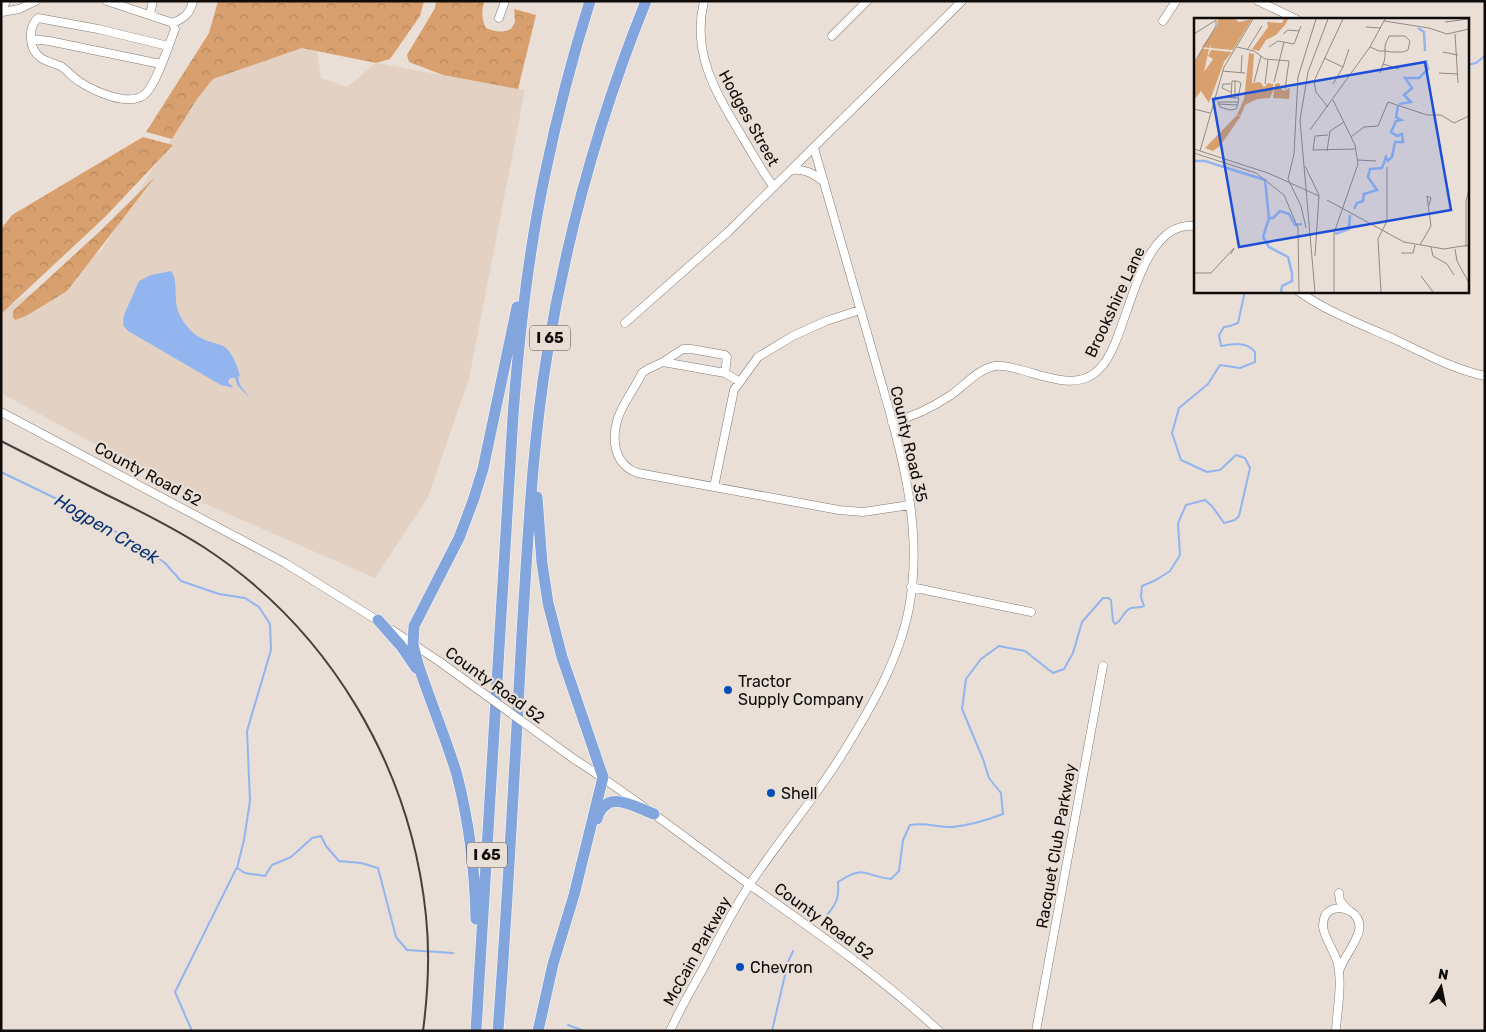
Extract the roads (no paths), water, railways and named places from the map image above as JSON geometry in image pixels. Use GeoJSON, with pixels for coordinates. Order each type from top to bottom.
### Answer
{"type":"FeatureCollection","features":[{"type":"Feature","properties":{"kind":"highway","name":"I 65"},"geometry":{"type":"LineString","coordinates":[[476,1031],[518,358],[528,273],[543,185],[562,99],[590,1]]}},
{"type":"Feature","properties":{"kind":"highway","name":"I 65"},"geometry":{"type":"LineString","coordinates":[[498,1031],[529,521],[539,411],[555,311],[574,220],[602,121],[646,1]]}},
{"type":"Feature","properties":{"kind":"highway"},"geometry":{"type":"LineString","coordinates":[[478,1000],[476,898],[468,827],[456,774],[422,677],[413,645],[414,626],[461,533],[483,469],[543,185]]}},
{"type":"Feature","properties":{"kind":"highway"},"geometry":{"type":"LineString","coordinates":[[538,1031],[553,964],[603,777],[562,657],[545,583],[537,498],[539,411]]}},
{"type":"Feature","properties":{"kind":"highway"},"geometry":{"type":"LineString","coordinates":[[378,620],[402,646],[422,677]]}},
{"type":"Feature","properties":{"kind":"highway"},"geometry":{"type":"LineString","coordinates":[[577,880],[599,813],[606,803],[614,800],[654,814]]}},
{"type":"Feature","properties":{"kind":"street"},"geometry":{"type":"LineString","coordinates":[[2,13],[6,1]]}},
{"type":"Feature","properties":{"kind":"street"},"geometry":{"type":"LineString","coordinates":[[2,13],[19,9],[36,1]]}},
{"type":"Feature","properties":{"kind":"street"},"geometry":{"type":"LineString","coordinates":[[107,1],[128,4],[173,23],[185,18],[192,7],[193,1]]}},
{"type":"Feature","properties":{"kind":"street"},"geometry":{"type":"LineString","coordinates":[[150,14],[153,1]]}},
{"type":"Feature","properties":{"kind":"street"},"geometry":{"type":"LineString","coordinates":[[500,18],[505,1]]}},
{"type":"Feature","properties":{"kind":"street","name":"Hodges Street"},"geometry":{"type":"LineString","coordinates":[[704,1],[700,34],[708,73],[718,97],[774,187]]}},
{"type":"Feature","properties":{"kind":"street"},"geometry":{"type":"LineString","coordinates":[[832,36],[866,1]]}},
{"type":"Feature","properties":{"kind":"street"},"geometry":{"type":"LineString","coordinates":[[625,323],[728,232],[962,1]]}},
{"type":"Feature","properties":{"kind":"street"},"geometry":{"type":"LineString","coordinates":[[1163,21],[1176,1]]}},
{"type":"Feature","properties":{"kind":"street"},"geometry":{"type":"LineString","coordinates":[[1258,1],[1294,18]]}},
{"type":"Feature","properties":{"kind":"street"},"geometry":{"type":"LineString","coordinates":[[168,46],[45,18],[38,18],[34,21],[31,28],[35,52],[40,57],[62,67],[78,81],[102,94],[126,99],[138,98],[145,94],[153,83],[175,29],[173,23]]}},
{"type":"Feature","properties":{"kind":"street"},"geometry":{"type":"LineString","coordinates":[[32,39],[56,42],[161,64]]}},
{"type":"Feature","properties":{"kind":"street","name":"County Road 35"},"geometry":{"type":"LineString","coordinates":[[750,884],[830,772],[873,700],[900,641],[909,609],[912,588],[913,537],[907,481],[814,148]]}},
{"type":"Feature","properties":{"kind":"street"},"geometry":{"type":"LineString","coordinates":[[792,170],[804,170],[824,182]]}},
{"type":"Feature","properties":{"kind":"street","name":"Brookshire Lane"},"geometry":{"type":"LineString","coordinates":[[892,422],[907,418],[934,405],[953,394],[982,371],[995,366],[1013,368],[1059,380],[1078,381],[1090,377],[1097,372],[1109,357],[1135,287],[1156,246],[1176,228],[1194,226]]}},
{"type":"Feature","properties":{"kind":"street"},"geometry":{"type":"LineString","coordinates":[[1300,292],[1330,310],[1461,369],[1485,376]]}},
{"type":"Feature","properties":{"kind":"street"},"geometry":{"type":"LineString","coordinates":[[714,487],[734,390],[758,357],[792,336],[826,321],[860,310]]}},
{"type":"Feature","properties":{"kind":"street"},"geometry":{"type":"LineString","coordinates":[[725,373],[728,357],[725,355],[683,349],[642,374],[618,418],[614,440],[617,454],[622,464],[631,470],[838,510],[863,512],[910,505]]}},
{"type":"Feature","properties":{"kind":"street"},"geometry":{"type":"LineString","coordinates":[[663,362],[725,373],[740,382]]}},
{"type":"Feature","properties":{"kind":"street","name":"County Road 52"},"geometry":{"type":"LineString","coordinates":[[1,412],[286,563],[378,620],[440,662],[574,759],[603,777],[750,884],[879,979],[939,1031]]}},
{"type":"Feature","properties":{"kind":"street"},"geometry":{"type":"LineString","coordinates":[[912,588],[1030,612]]}},
{"type":"Feature","properties":{"kind":"street","name":"Racquet Club Parkway"},"geometry":{"type":"LineString","coordinates":[[1036,1031],[1104,666]]}},
{"type":"Feature","properties":{"kind":"street","name":"McCain Parkway"},"geometry":{"type":"LineString","coordinates":[[670,1031],[724,928],[750,884]]}},
{"type":"Feature","properties":{"kind":"street"},"geometry":{"type":"LineString","coordinates":[[1336,1031],[1340,965],[1357,937],[1360,928],[1358,921],[1340,901],[1339,893]]}},
{"type":"Feature","properties":{"kind":"street"},"geometry":{"type":"LineString","coordinates":[[1339,972],[1332,948],[1323,929],[1323,918],[1333,909],[1348,910]]}},
{"type":"Feature","properties":{"kind":"water"},"geometry":{"type":"Polygon","coordinates":[[[171,271],[175,281],[177,307],[184,322],[198,337],[223,346],[229,352],[239,372],[240,385],[250,398],[237,385],[235,378],[230,378],[228,382],[234,388],[221,385],[128,331],[123,325],[124,315],[139,281],[151,275],[171,271]]]}},
{"type":"Feature","properties":{"kind":"waterway","name":"Hogpen Creek"},"geometry":{"type":"LineString","coordinates":[[1468,65],[1476,63],[1485,56]]}},
{"type":"Feature","properties":{"kind":"waterway","name":"Hogpen Creek"},"geometry":{"type":"LineString","coordinates":[[827,915],[837,900],[838,882],[860,872],[891,879],[899,871],[903,840],[910,825],[922,824],[953,827],[979,822],[1003,814],[1001,793],[989,778],[962,709],[966,679],[981,659],[999,646],[1025,651],[1053,673],[1064,669],[1073,653],[1082,622],[1103,598],[1111,600],[1115,624],[1128,609],[1144,606],[1141,597],[1142,586],[1170,571],[1180,555],[1178,523],[1186,505],[1205,500],[1212,506],[1224,523],[1235,520],[1239,516],[1250,468],[1245,458],[1236,455],[1220,470],[1207,472],[1181,460],[1172,433],[1179,408],[1208,384],[1220,365],[1240,368],[1255,362],[1255,352],[1248,346],[1239,344],[1221,346],[1219,335],[1224,327],[1238,323],[1245,292]]}},
{"type":"Feature","properties":{"kind":"waterway","name":"Hogpen Creek"},"geometry":{"type":"LineString","coordinates":[[1,472],[57,499],[136,543],[165,563],[181,581],[219,594],[245,598],[259,607],[270,624],[271,650],[247,731],[250,801],[244,840],[237,868],[245,873],[265,876],[272,865],[291,857],[312,838],[321,836],[326,846],[339,861],[361,863],[378,868],[396,937],[407,950],[453,953]]}},
{"type":"Feature","properties":{"kind":"waterway"},"geometry":{"type":"LineString","coordinates":[[192,1031],[175,992],[236,869]]}},
{"type":"Feature","properties":{"kind":"waterway","name":"Hogpen Creek"},"geometry":{"type":"LineString","coordinates":[[772,1031],[788,962],[793,951]]}},
{"type":"Feature","properties":{"kind":"waterway","name":"Hogpen Creek"},"geometry":{"type":"LineString","coordinates":[[568,1025],[584,1031]]}},
{"type":"Feature","properties":{"kind":"railway"},"geometry":{"type":"LineString","coordinates":[[1,441],[157,520],[205,548],[250,581],[290,619],[326,661],[357,707],[382,756],[403,807],[417,861],[426,916],[428,959],[423,1031]]}},
{"type":"Feature","properties":{"kind":"place","name":"Tractor Supply Company"},"geometry":{"type":"Point","coordinates":[728,690]}},
{"type":"Feature","properties":{"kind":"place","name":"Shell"},"geometry":{"type":"Point","coordinates":[771,793]}},
{"type":"Feature","properties":{"kind":"place","name":"Chevron"},"geometry":{"type":"Point","coordinates":[740,967]}}]}
